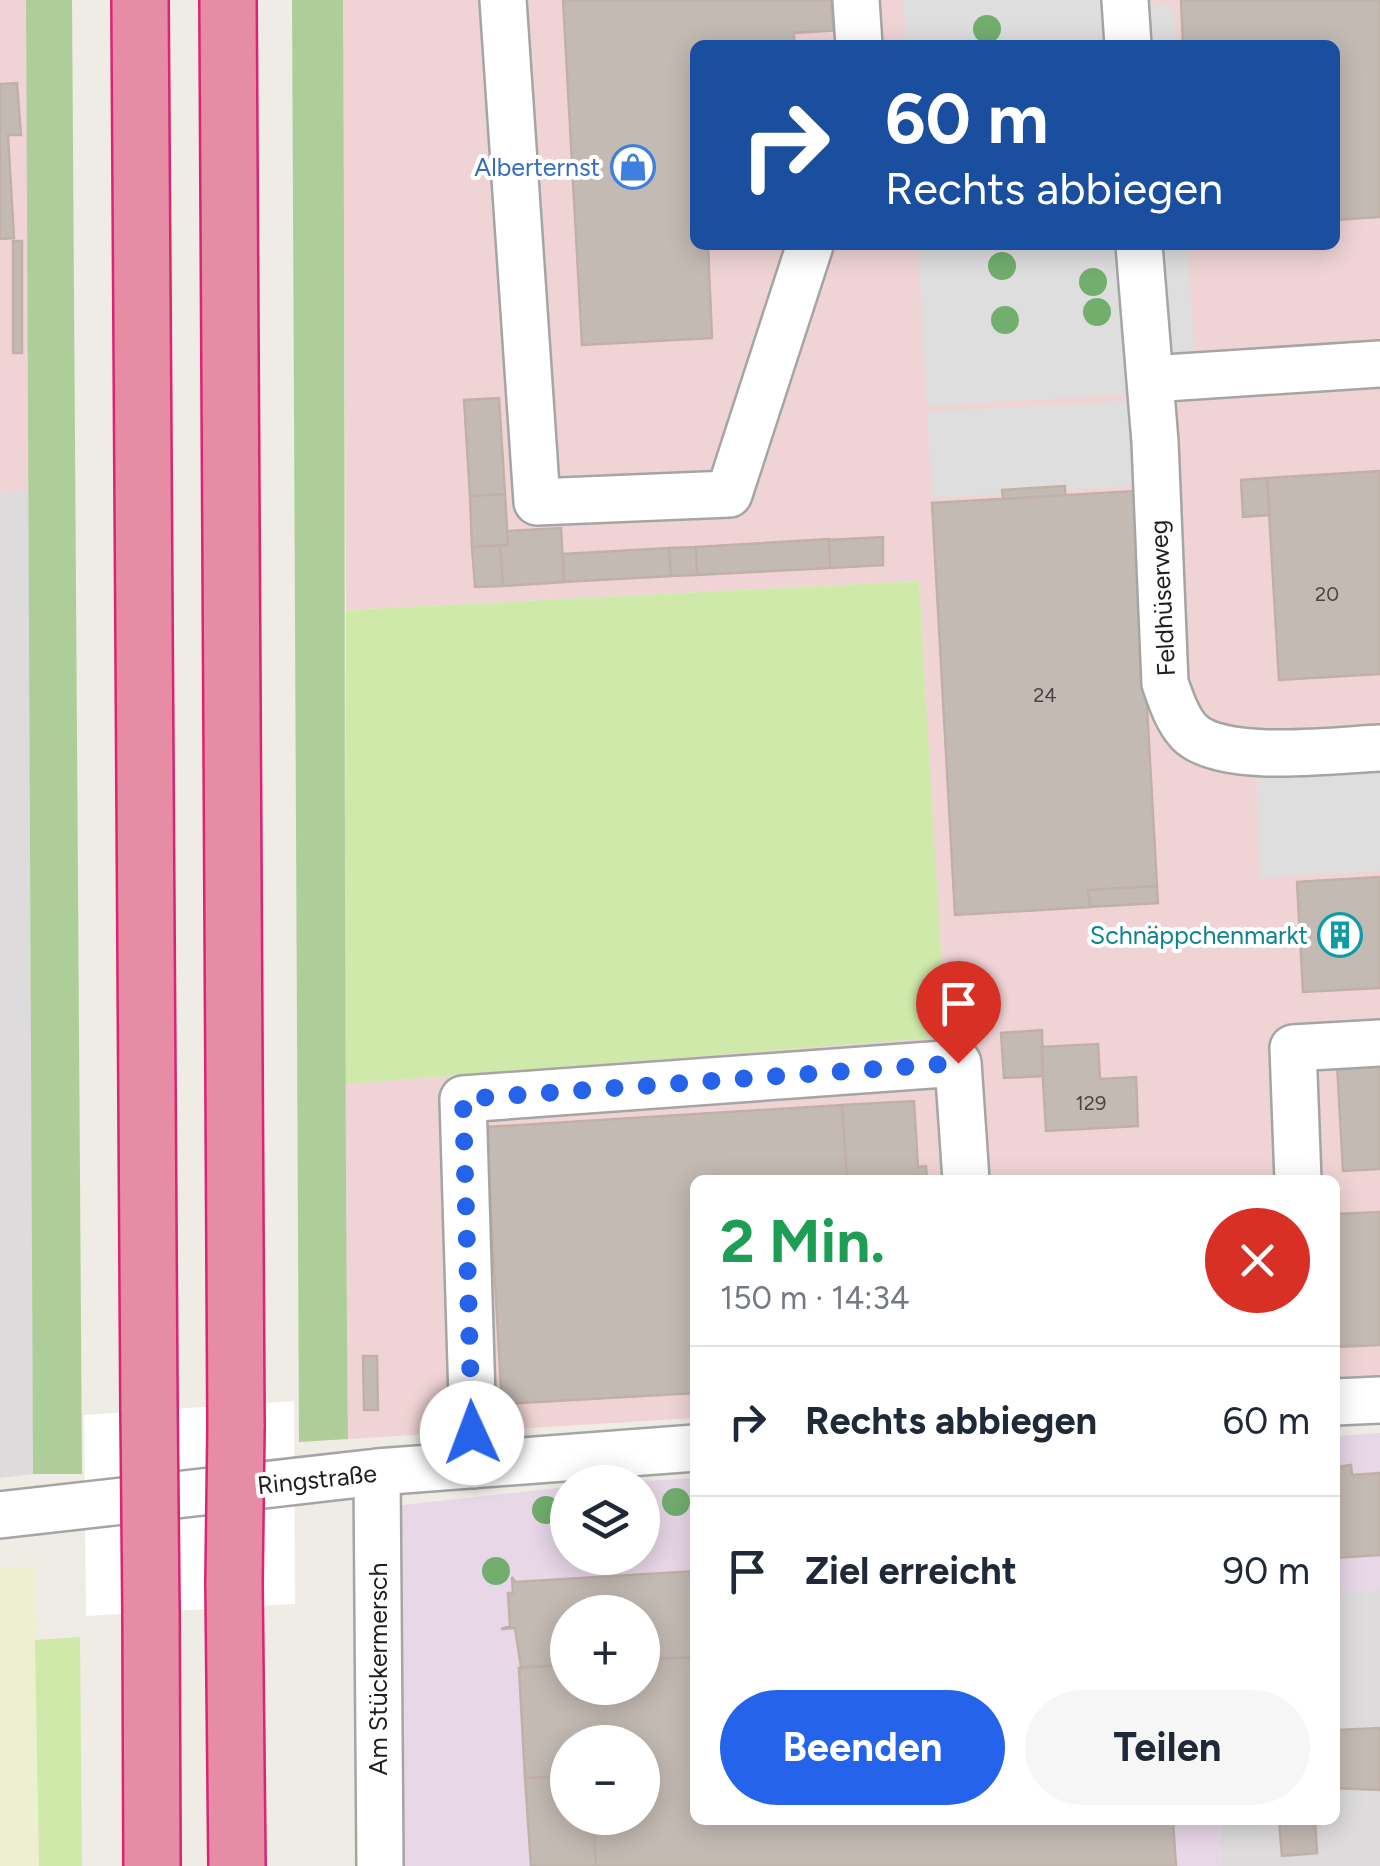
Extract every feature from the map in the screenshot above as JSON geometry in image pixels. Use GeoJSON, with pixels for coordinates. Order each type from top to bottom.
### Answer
{"type":"FeatureCollection","features":[{"type":"Feature","properties":{"kind":"highway"},"geometry":{"type":"LineString","coordinates":[[140,0],[152,1866]]}},
{"type":"Feature","properties":{"kind":"highway"},"geometry":{"type":"LineString","coordinates":[[228,0],[237,1866]]}},
{"type":"Feature","properties":{"kind":"street"},"geometry":{"type":"LineString","coordinates":[[503,0],[537,502],[729,494],[808,250]]}},
{"type":"Feature","properties":{"kind":"street"},"geometry":{"type":"LineString","coordinates":[[856,0],[860,40]]}},
{"type":"Feature","properties":{"kind":"street"},"geometry":{"type":"LineString","coordinates":[[1125,0],[1128,40]]}},
{"type":"Feature","properties":{"kind":"street","name":"Feldhüserweg"},"geometry":{"type":"LineString","coordinates":[[1139,250],[1166,683],[1174,709],[1191,734],[1226,751],[1380,748]]}},
{"type":"Feature","properties":{"kind":"street"},"geometry":{"type":"LineString","coordinates":[[1150,379],[1380,364]]}},
{"type":"Feature","properties":{"kind":"street"},"geometry":{"type":"LineString","coordinates":[[1298,1175],[1292,1048],[1380,1043]]}},
{"type":"Feature","properties":{"kind":"street"},"geometry":{"type":"LineString","coordinates":[[474,1465],[463,1099],[958,1063],[966,1175]]}},
{"type":"Feature","properties":{"kind":"street"},"geometry":{"type":"LineString","coordinates":[[1340,1402],[1380,1400]]}},
{"type":"Feature","properties":{"kind":"street","name":"Ringstraße"},"geometry":{"type":"LineString","coordinates":[[0,1515],[377,1472],[690,1448]]}},
{"type":"Feature","properties":{"kind":"street","name":"Am Stückermersch"},"geometry":{"type":"LineString","coordinates":[[377,1472],[380,1866]]}},
{"type":"Feature","properties":{"kind":"shaded area"},"geometry":{"type":"Polygon","coordinates":[[[0,0],[26,0],[30,490],[0,492],[0,0]]]}},
{"type":"Feature","properties":{"kind":"shaded area"},"geometry":{"type":"Polygon","coordinates":[[[343,0],[1380,0],[1380,1377],[1340,1380],[1340,1175],[690,1175],[690,1418],[348,1439],[344,1084],[945,1037],[919,581],[346,610],[343,0]]]}},
{"type":"Feature","properties":{"kind":"shaded area"},"geometry":{"type":"Polygon","coordinates":[[[903,0],[1135,0],[1137,8],[1173,5],[1176,40],[906,40],[903,0]]]}},
{"type":"Feature","properties":{"kind":"shaded area"},"geometry":{"type":"Polygon","coordinates":[[[918,250],[1188,250],[1196,390],[927,406],[918,250]]]}},
{"type":"Feature","properties":{"kind":"shaded area"},"geometry":{"type":"Polygon","coordinates":[[[1130,401],[1135,486],[932,498],[927,412],[1130,401]]]}},
{"type":"Feature","properties":{"kind":"shaded area"},"geometry":{"type":"Polygon","coordinates":[[[30,490],[33,1474],[0,1478],[0,492],[30,490]]]}},
{"type":"Feature","properties":{"kind":"shaded area"},"geometry":{"type":"Polygon","coordinates":[[[1380,767],[1380,871],[1261,878],[1256,776],[1380,767]]]}},
{"type":"Feature","properties":{"kind":"shaded area"},"geometry":{"type":"Polygon","coordinates":[[[1380,1433],[1380,1590],[1340,1592],[1340,1436],[1380,1433]]]}},
{"type":"Feature","properties":{"kind":"shaded area"},"geometry":{"type":"Polygon","coordinates":[[[690,1478],[690,1825],[1220,1825],[1222,1866],[394,1866],[394,1506],[550,1489],[550,1575],[660,1575],[660,1480],[690,1478]]]}},
{"type":"Feature","properties":{"kind":"shaded area"},"geometry":{"type":"Polygon","coordinates":[[[1380,1590],[1380,1866],[1222,1866],[1220,1825],[1340,1825],[1340,1592],[1380,1590]]]}},
{"type":"Feature","properties":{"kind":"green space"},"geometry":{"type":"Polygon","coordinates":[[[26,0],[72,0],[82,1474],[33,1474],[26,0]]]}},
{"type":"Feature","properties":{"kind":"green space"},"geometry":{"type":"Polygon","coordinates":[[[292,0],[343,0],[348,1439],[299,1442],[292,0]]]}},
{"type":"Feature","properties":{"kind":"green space"},"geometry":{"type":"Polygon","coordinates":[[[919,581],[946,1037],[344,1084],[346,610],[919,581]]]}},
{"type":"Feature","properties":{"kind":"green space"},"geometry":{"type":"Polygon","coordinates":[[[36,1566],[39,1866],[0,1866],[0,1568],[36,1566]]]}},
{"type":"Feature","properties":{"kind":"green space"},"geometry":{"type":"Polygon","coordinates":[[[80,1637],[82,1866],[39,1866],[35,1640],[80,1637]]]}},
{"type":"Feature","properties":{"kind":"pier"},"geometry":{"type":"Polygon","coordinates":[[[294,1401],[295,1604],[86,1616],[84,1415],[294,1401]]]}},
{"type":"Feature","properties":{"kind":"building","name":"Alberternst"},"geometry":{"type":"Polygon","coordinates":[[[563,0],[831,0],[833,29],[841,30],[794,33],[794,40],[690,40],[690,250],[708,250],[712,338],[582,345],[563,0]]]}},
{"type":"Feature","properties":{"kind":"building"},"geometry":{"type":"Polygon","coordinates":[[[1181,0],[1380,0],[1380,217],[1340,220],[1340,40],[1183,40],[1181,0]]]}},
{"type":"Feature","properties":{"kind":"building"},"geometry":{"type":"Polygon","coordinates":[[[17,83],[21,135],[8,135],[14,238],[0,239],[0,84],[17,83]]]}},
{"type":"Feature","properties":{"kind":"building"},"geometry":{"type":"Polygon","coordinates":[[[13,241],[22,241],[22,353],[13,353],[13,241]]]}},
{"type":"Feature","properties":{"kind":"building"},"geometry":{"type":"Polygon","coordinates":[[[499,398],[505,494],[470,496],[464,400],[499,398]]]}},
{"type":"Feature","properties":{"kind":"building"},"geometry":{"type":"Polygon","coordinates":[[[1380,471],[1380,674],[1279,680],[1267,478],[1380,471]]]}},
{"type":"Feature","properties":{"kind":"building"},"geometry":{"type":"Polygon","coordinates":[[[1267,478],[1270,515],[1243,517],[1241,480],[1267,478]]]}},
{"type":"Feature","properties":{"kind":"building"},"geometry":{"type":"Polygon","coordinates":[[[1065,486],[1065,495],[1003,499],[1002,490],[1065,486]]]}},
{"type":"Feature","properties":{"kind":"building"},"geometry":{"type":"Polygon","coordinates":[[[1135,491],[1157,886],[1088,890],[1090,907],[955,915],[932,503],[1135,491]]]}},
{"type":"Feature","properties":{"kind":"building"},"geometry":{"type":"Polygon","coordinates":[[[505,494],[508,545],[472,547],[470,496],[505,494]]]}},
{"type":"Feature","properties":{"kind":"building"},"geometry":{"type":"Polygon","coordinates":[[[561,528],[564,582],[503,586],[500,545],[508,545],[507,531],[561,528]]]}},
{"type":"Feature","properties":{"kind":"building"},"geometry":{"type":"Polygon","coordinates":[[[883,537],[883,565],[830,568],[829,540],[883,537]]]}},
{"type":"Feature","properties":{"kind":"building"},"geometry":{"type":"Polygon","coordinates":[[[829,539],[830,568],[697,575],[696,547],[829,539]]]}},
{"type":"Feature","properties":{"kind":"building"},"geometry":{"type":"Polygon","coordinates":[[[500,545],[503,586],[475,587],[472,547],[500,545]]]}},
{"type":"Feature","properties":{"kind":"building"},"geometry":{"type":"Polygon","coordinates":[[[696,547],[697,575],[671,576],[669,548],[696,547]]]}},
{"type":"Feature","properties":{"kind":"building"},"geometry":{"type":"Polygon","coordinates":[[[669,548],[671,576],[564,582],[563,554],[669,548]]]}},
{"type":"Feature","properties":{"kind":"building","name":"Schnäppchenmarkt"},"geometry":{"type":"Polygon","coordinates":[[[1380,877],[1380,988],[1303,992],[1297,882],[1380,877]]]}},
{"type":"Feature","properties":{"kind":"building"},"geometry":{"type":"Polygon","coordinates":[[[1157,886],[1158,903],[1090,907],[1088,890],[1157,886]]]}},
{"type":"Feature","properties":{"kind":"building"},"geometry":{"type":"Polygon","coordinates":[[[1042,1030],[1043,1076],[1004,1078],[1001,1033],[1042,1030]]]}},
{"type":"Feature","properties":{"kind":"building"},"geometry":{"type":"Polygon","coordinates":[[[1098,1044],[1100,1079],[1136,1077],[1138,1126],[1046,1131],[1041,1047],[1098,1044]]]}},
{"type":"Feature","properties":{"kind":"building"},"geometry":{"type":"Polygon","coordinates":[[[1380,1061],[1380,1169],[1343,1171],[1337,1064],[1380,1061]]]}},
{"type":"Feature","properties":{"kind":"building"},"geometry":{"type":"Polygon","coordinates":[[[914,1101],[918,1167],[926,1166],[927,1175],[847,1175],[842,1105],[914,1101]]]}},
{"type":"Feature","properties":{"kind":"building"},"geometry":{"type":"Polygon","coordinates":[[[842,1105],[847,1175],[690,1175],[690,1393],[502,1404],[486,1127],[842,1105]]]}},
{"type":"Feature","properties":{"kind":"building"},"geometry":{"type":"Polygon","coordinates":[[[1380,1212],[1380,1345],[1340,1347],[1340,1214],[1380,1212]]]}},
{"type":"Feature","properties":{"kind":"building"},"geometry":{"type":"Polygon","coordinates":[[[363,1356],[377,1356],[378,1410],[364,1410],[363,1356]]]}},
{"type":"Feature","properties":{"kind":"building"},"geometry":{"type":"Polygon","coordinates":[[[1351,1465],[1352,1475],[1380,1473],[1380,1555],[1340,1558],[1340,1466],[1351,1465]]]}},
{"type":"Feature","properties":{"kind":"building"},"geometry":{"type":"Polygon","coordinates":[[[690,1571],[690,1657],[660,1659],[660,1595],[550,1595],[550,1666],[521,1667],[515,1628],[501,1629],[510,1626],[508,1593],[513,1593],[512,1577],[515,1582],[690,1571]]]}},
{"type":"Feature","properties":{"kind":"building"},"geometry":{"type":"Polygon","coordinates":[[[690,1657],[690,1825],[1173,1825],[1176,1866],[596,1866],[594,1835],[660,1835],[660,1725],[550,1725],[550,1777],[525,1778],[519,1668],[550,1666],[550,1705],[660,1705],[660,1659],[690,1657]]]}},
{"type":"Feature","properties":{"kind":"building"},"geometry":{"type":"Polygon","coordinates":[[[1380,1728],[1380,1790],[1340,1788],[1340,1730],[1380,1728]]]}},
{"type":"Feature","properties":{"kind":"building"},"geometry":{"type":"Polygon","coordinates":[[[550,1777],[550,1835],[594,1835],[596,1866],[531,1866],[525,1778],[550,1777]]]}},
{"type":"Feature","properties":{"kind":"building"},"geometry":{"type":"Polygon","coordinates":[[[1279,1825],[1315,1825],[1317,1853],[1282,1856],[1279,1825]]]}},
{"type":"Feature","properties":{"kind":"place","name":"Alberternst"},"geometry":{"type":"Point","coordinates":[633,167]}},
{"type":"Feature","properties":{"kind":"place","name":"Schnäppchenmarkt"},"geometry":{"type":"Point","coordinates":[1340,935]}},
{"type":"Feature","properties":{"kind":"route"},"geometry":{"type":"LineString","coordinates":[[472,1433],[463,1099],[958,1063]]}}]}
